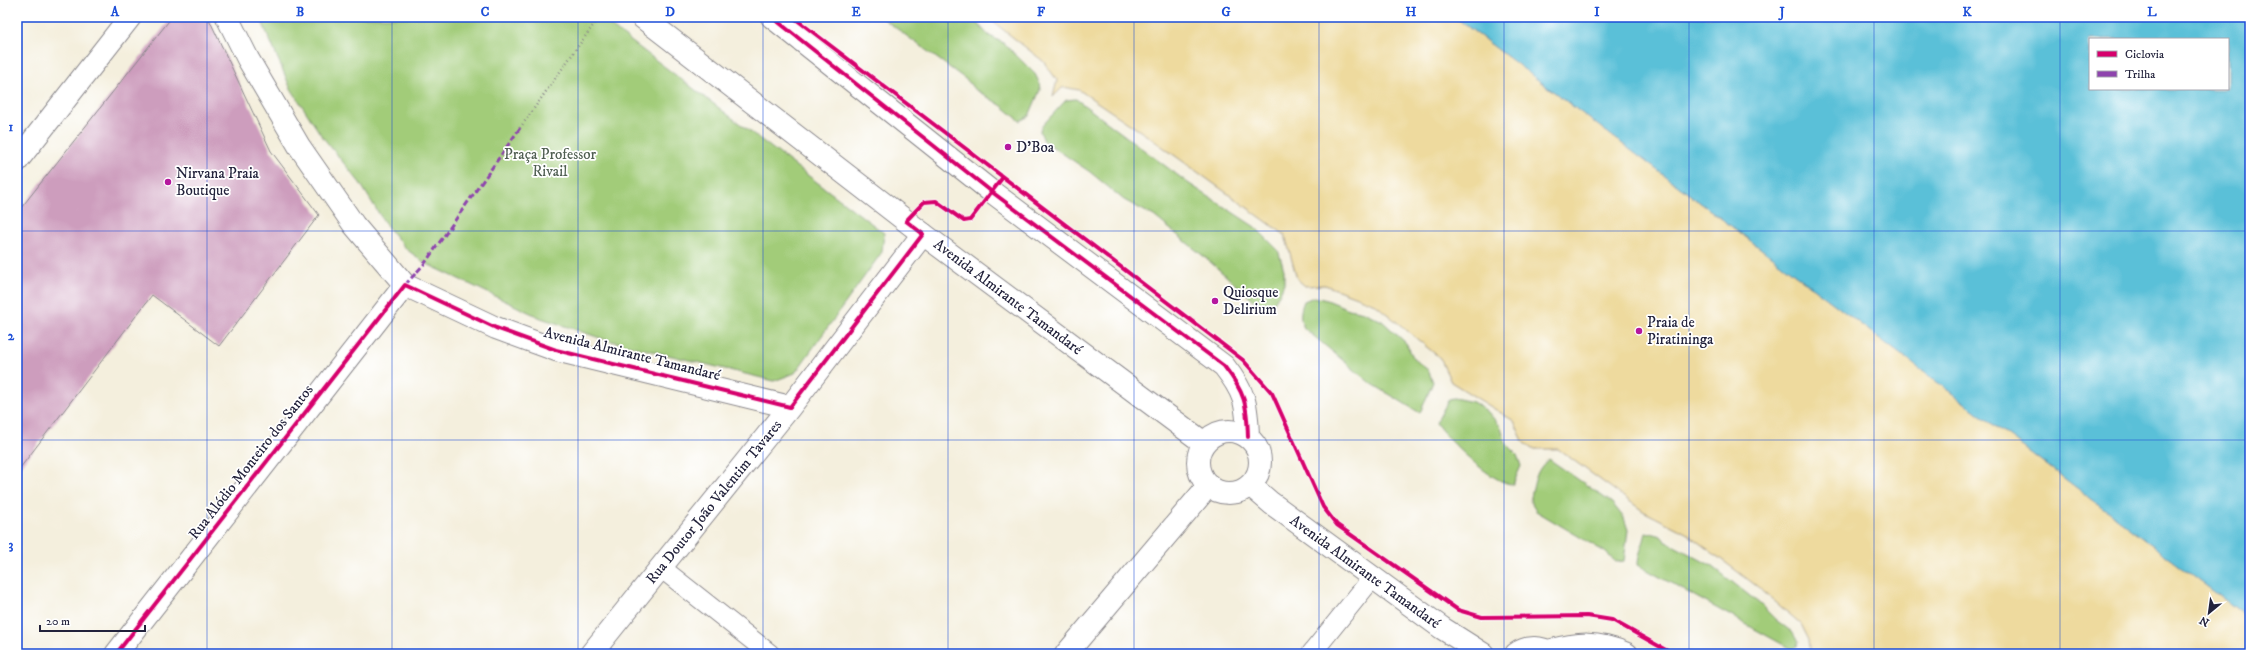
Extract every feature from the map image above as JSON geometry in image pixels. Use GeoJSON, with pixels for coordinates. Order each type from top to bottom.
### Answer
{"type":"FeatureCollection","features":[{"type":"Feature","properties":{"kind":"street"},"geometry":{"type":"LineString","coordinates":[[17,161],[130,17]]}},
{"type":"Feature","properties":{"kind":"street","name":"Avenida Almirante Tamandaré"},"geometry":{"type":"LineString","coordinates":[[227,17],[248,59],[299,146],[354,225],[405,285],[496,328],[556,350],[790,408]]}},
{"type":"Feature","properties":{"kind":"street","name":"Avenida Almirante Tamandaré"},"geometry":{"type":"LineString","coordinates":[[642,17],[923,234],[1204,443]]}},
{"type":"Feature","properties":{"kind":"street"},"geometry":{"type":"LineString","coordinates":[[772,17],[986,187],[1224,366],[1239,386],[1247,408],[1248,437]]}},
{"type":"Feature","properties":{"kind":"street","name":"Rua Doutor João Valentim Tavares"},"geometry":{"type":"LineString","coordinates":[[591,654],[790,408],[923,234]]}},
{"type":"Feature","properties":{"kind":"street","name":"Rua Alódio Monteiro dos Santos"},"geometry":{"type":"LineString","coordinates":[[116,654],[405,285]]}},
{"type":"Feature","properties":{"kind":"street"},"geometry":{"type":"LineString","coordinates":[[1220,432],[1239,432],[1248,437],[1254,443],[1260,460],[1259,469],[1250,485],[1234,492],[1217,490],[1209,485],[1203,479],[1198,465],[1200,451],[1204,443],[1220,432]]}},
{"type":"Feature","properties":{"kind":"street"},"geometry":{"type":"LineString","coordinates":[[1066,654],[1209,485]]}},
{"type":"Feature","properties":{"kind":"street","name":"Avenida Almirante Tamandaré"},"geometry":{"type":"LineString","coordinates":[[1250,485],[1271,503],[1442,628],[1483,654]]}},
{"type":"Feature","properties":{"kind":"street"},"geometry":{"type":"LineString","coordinates":[[1516,654],[1530,648],[1550,653],[1581,644],[1614,648],[1626,654]]}},
{"type":"Feature","properties":{"kind":"lane"},"geometry":{"type":"LineString","coordinates":[[660,567],[770,654]]}},
{"type":"Feature","properties":{"kind":"lane"},"geometry":{"type":"LineString","coordinates":[[1310,654],[1373,577]]}},
{"type":"Feature","properties":{"kind":"path"},"geometry":{"type":"LineString","coordinates":[[520,128],[599,17]]}},
{"type":"Feature","properties":{"kind":"green space","name":"Praça Professor Rivail"},"geometry":{"type":"Polygon","coordinates":[[[260,17],[599,17],[884,233],[882,252],[795,373],[774,381],[603,339],[541,318],[425,263],[406,249],[386,225],[360,183],[321,135],[290,87],[260,17]]]}},
{"type":"Feature","properties":{"kind":"green space"},"geometry":{"type":"Polygon","coordinates":[[[881,17],[966,17],[979,25],[988,35],[1003,43],[1035,74],[1039,82],[1040,90],[1029,116],[1020,121],[1002,106],[973,88],[968,81],[881,17]]]}},
{"type":"Feature","properties":{"kind":"green space"},"geometry":{"type":"Polygon","coordinates":[[[1076,99],[1188,183],[1255,227],[1278,250],[1284,270],[1284,283],[1280,293],[1270,308],[1254,301],[1207,259],[1154,216],[1124,200],[1090,172],[1044,141],[1040,131],[1042,126],[1066,100],[1076,99]]]}},
{"type":"Feature","properties":{"kind":"green space"},"geometry":{"type":"Polygon","coordinates":[[[1314,297],[1327,300],[1349,309],[1364,312],[1382,321],[1406,343],[1414,359],[1428,370],[1433,382],[1420,413],[1369,382],[1304,328],[1302,325],[1301,312],[1304,301],[1314,297]]]}},
{"type":"Feature","properties":{"kind":"green space"},"geometry":{"type":"Polygon","coordinates":[[[1454,398],[1473,402],[1487,411],[1501,427],[1506,444],[1517,455],[1521,466],[1513,484],[1504,482],[1494,477],[1471,460],[1436,423],[1449,399],[1454,398]]]}},
{"type":"Feature","properties":{"kind":"green space"},"geometry":{"type":"Polygon","coordinates":[[[1549,459],[1612,503],[1624,518],[1628,530],[1624,561],[1616,562],[1605,552],[1536,511],[1530,501],[1534,483],[1540,468],[1549,459]]]}},
{"type":"Feature","properties":{"kind":"green space"},"geometry":{"type":"Polygon","coordinates":[[[1646,532],[1661,536],[1665,541],[1712,566],[1760,604],[1776,620],[1792,632],[1799,641],[1797,646],[1791,649],[1638,565],[1646,532]]]}},
{"type":"Feature","properties":{"kind":"sand","name":"Praia de Piratininga"},"geometry":{"type":"Polygon","coordinates":[[[987,17],[1455,17],[2250,619],[2250,654],[1811,654],[1809,640],[1801,624],[1758,587],[1686,533],[1643,511],[1558,449],[1532,449],[1524,443],[1514,421],[1451,382],[1440,358],[1375,304],[1325,285],[1305,286],[1297,279],[1285,235],[1149,137],[1079,90],[1063,87],[1053,97],[1057,80],[1043,61],[987,17]]]}},
{"type":"Feature","properties":{"kind":"water"},"geometry":{"type":"Polygon","coordinates":[[[1455,17],[2250,17],[2250,619],[1455,17]]]}},
{"type":"Feature","properties":{"kind":"building","name":"Nirvana Praia Boutique"},"geometry":{"type":"Polygon","coordinates":[[[172,17],[208,17],[271,151],[319,215],[219,346],[152,295],[17,472],[17,213],[172,17]]]}},
{"type":"Feature","properties":{"kind":"marked path"},"geometry":{"type":"LineString","coordinates":[[405,285],[425,263],[520,128]]}},
{"type":"Feature","properties":{"kind":"cycle path"},"geometry":{"type":"LineString","coordinates":[[772,17],[992,192],[1224,366],[1241,391],[1244,399],[1247,415],[1248,437]]}},
{"type":"Feature","properties":{"kind":"cycle path"},"geometry":{"type":"LineString","coordinates":[[793,17],[1243,360],[1272,393],[1323,507],[1337,525],[1458,610],[1482,617],[1587,616],[1612,620],[1673,654]]}},
{"type":"Feature","properties":{"kind":"cycle path"},"geometry":{"type":"LineString","coordinates":[[116,654],[405,285],[496,328],[556,350],[790,407],[923,234],[906,221],[924,202],[936,201],[964,221],[970,220],[1003,177]]}},
{"type":"Feature","properties":{"kind":"place","name":"D'Boa"},"geometry":{"type":"Point","coordinates":[1008,147]}},
{"type":"Feature","properties":{"kind":"place","name":"Nirvana Praia Boutique"},"geometry":{"type":"Point","coordinates":[168,182]}},
{"type":"Feature","properties":{"kind":"place","name":"Quiosque Delirium"},"geometry":{"type":"Point","coordinates":[1215,301]}},
{"type":"Feature","properties":{"kind":"place","name":"Praia de Piratininga"},"geometry":{"type":"Point","coordinates":[1639,331]}}]}
